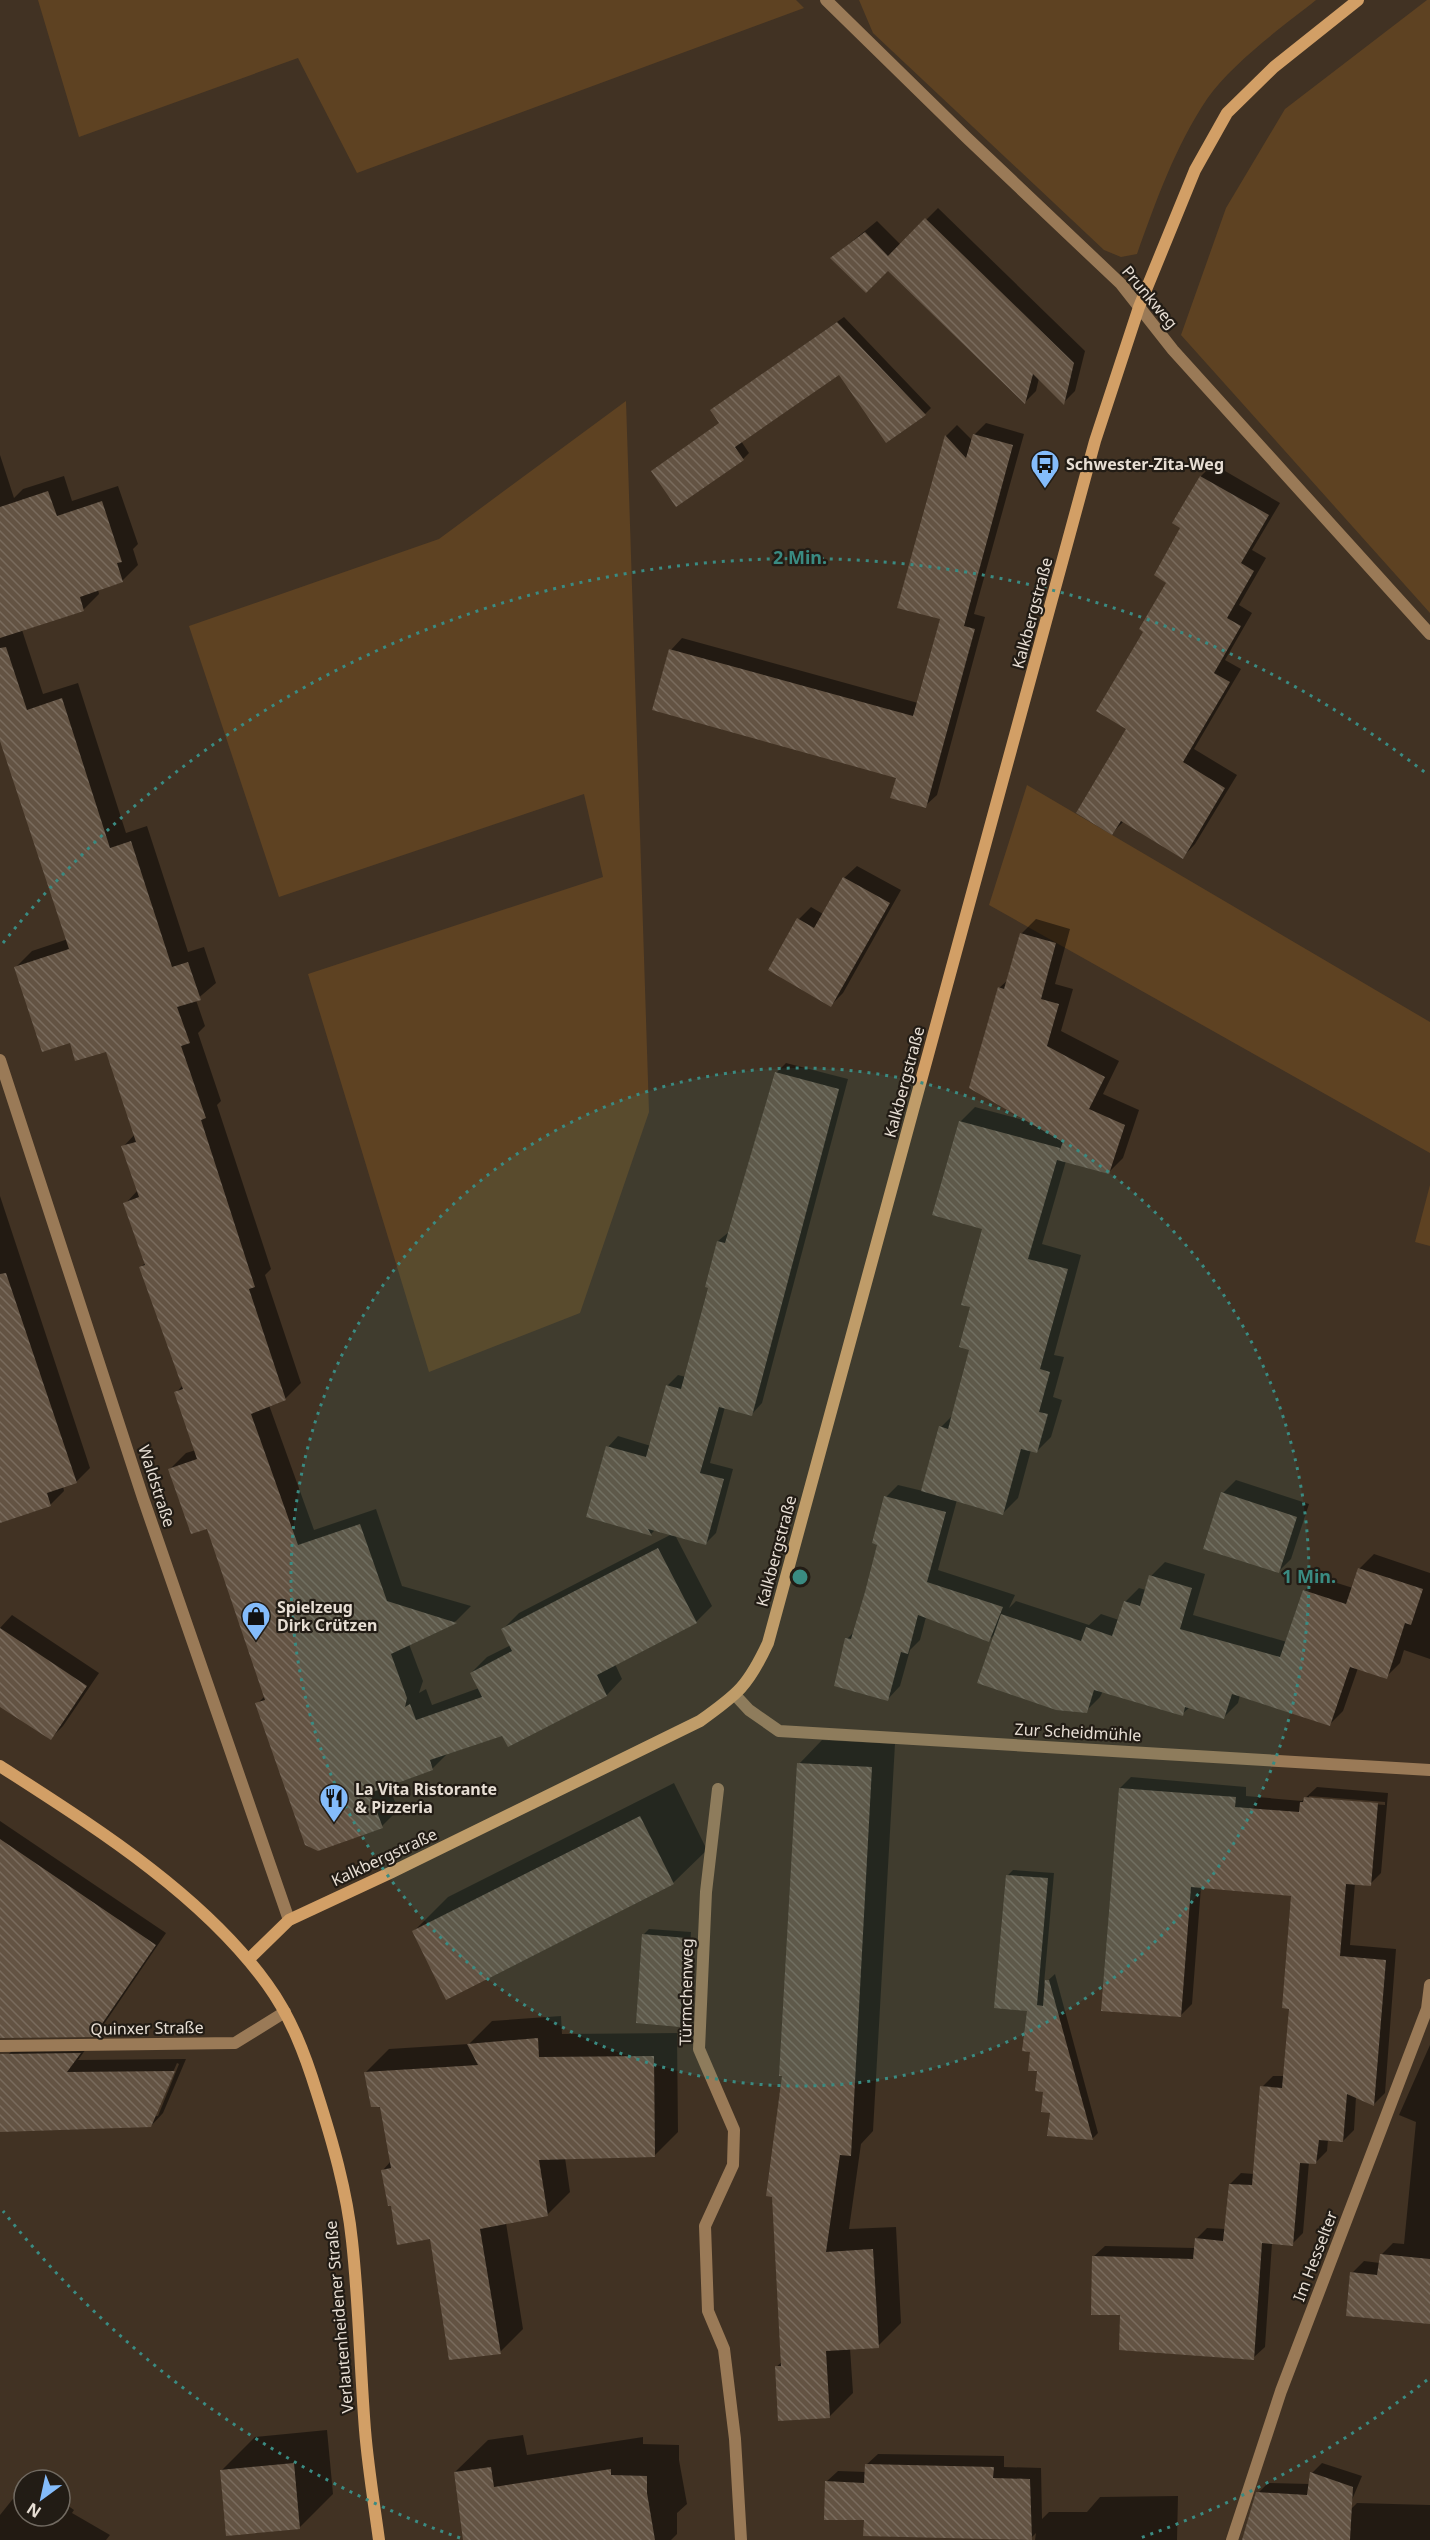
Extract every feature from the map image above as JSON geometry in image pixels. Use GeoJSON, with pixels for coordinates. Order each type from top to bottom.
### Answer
{"type":"FeatureCollection","features":[{"type":"Feature","properties":{"kind":"street","name":"Prunkweg"},"geometry":{"type":"LineString","coordinates":[[826,0],[1121,284],[1173,350],[1430,634]]}},
{"type":"Feature","properties":{"kind":"street","name":"Kalkbergstraße"},"geometry":{"type":"LineString","coordinates":[[248,1960],[289,1920],[392,1872],[700,1720],[736,1696],[755,1671],[768,1643],[1095,441],[1139,307],[1196,170],[1227,113],[1274,67],[1358,0]]}},
{"type":"Feature","properties":{"kind":"street","name":"Waldstraße"},"geometry":{"type":"LineString","coordinates":[[0,1060],[144,1498],[289,1920]]}},
{"type":"Feature","properties":{"kind":"street","name":"Zur Scheidmühle"},"geometry":{"type":"LineString","coordinates":[[736,1696],[750,1710],[779,1731],[1430,1770]]}},
{"type":"Feature","properties":{"kind":"street","name":"Verlautenheidener Straße"},"geometry":{"type":"LineString","coordinates":[[0,1766],[89,1824],[153,1872],[216,1926],[248,1960],[285,2012],[305,2054],[332,2140],[352,2239],[365,2431],[379,2540]]}},
{"type":"Feature","properties":{"kind":"street","name":"Türmchenweg"},"geometry":{"type":"LineString","coordinates":[[718,1789],[706,1892],[699,2049],[734,2130],[734,2164],[705,2226],[708,2311],[724,2349],[735,2439],[741,2540]]}},
{"type":"Feature","properties":{"kind":"street","name":"Im Hesselter"},"geometry":{"type":"LineString","coordinates":[[1232,2540],[1281,2391],[1427,2009],[1430,1985]]}},
{"type":"Feature","properties":{"kind":"street","name":"Quinxer Straße"},"geometry":{"type":"LineString","coordinates":[[0,2046],[235,2043],[285,2012]]}},
{"type":"Feature","properties":{"kind":"shaded area"},"geometry":{"type":"Polygon","coordinates":[[[38,0],[796,0],[804,8],[357,173],[298,58],[79,137],[38,0]]]}},
{"type":"Feature","properties":{"kind":"shaded area"},"geometry":{"type":"Polygon","coordinates":[[[859,0],[1316,0],[1244,59],[1207,99],[1176,155],[1137,254],[1121,257],[1104,250],[873,33],[859,0]]]}},
{"type":"Feature","properties":{"kind":"shaded area"},"geometry":{"type":"Polygon","coordinates":[[[1427,0],[1430,0],[1430,613],[1181,335],[1226,208],[1285,109],[1427,0]]]}},
{"type":"Feature","properties":{"kind":"shaded area"},"geometry":{"type":"Polygon","coordinates":[[[626,401],[649,1112],[580,1313],[429,1372],[308,974],[603,877],[584,794],[279,897],[189,626],[439,539],[626,401]]]}},
{"type":"Feature","properties":{"kind":"shaded area"},"geometry":{"type":"Polygon","coordinates":[[[1027,785],[1430,1022],[1430,1153],[989,905],[1027,785]]]}},
{"type":"Feature","properties":{"kind":"shaded area"},"geometry":{"type":"Polygon","coordinates":[[[1430,1185],[1430,1246],[1415,1242],[1430,1185]]]}},
{"type":"Feature","properties":{"kind":"building"},"geometry":{"type":"Polygon","coordinates":[[[925,218],[1074,363],[1064,405],[1033,374],[1025,404],[888,271],[866,293],[830,258],[865,232],[888,256],[925,218]]]}},
{"type":"Feature","properties":{"kind":"building"},"geometry":{"type":"Polygon","coordinates":[[[837,322],[926,415],[886,443],[839,375],[735,447],[744,460],[676,507],[651,471],[719,423],[710,410],[837,322]]]}},
{"type":"Feature","properties":{"kind":"building"},"geometry":{"type":"Polygon","coordinates":[[[973,434],[1013,445],[964,626],[975,629],[926,808],[890,798],[896,778],[652,710],[669,649],[913,716],[940,619],[897,608],[945,435],[966,458],[973,434]]]}},
{"type":"Feature","properties":{"kind":"building"},"geometry":{"type":"Polygon","coordinates":[[[1200,476],[1269,515],[1241,563],[1254,571],[1227,618],[1241,626],[1214,673],[1230,682],[1183,762],[1225,788],[1183,859],[1121,821],[1112,835],[1076,813],[1126,729],[1096,711],[1143,632],[1139,629],[1166,583],[1154,575],[1180,528],[1172,523],[1200,476]]]}},
{"type":"Feature","properties":{"kind":"building"},"geometry":{"type":"Polygon","coordinates":[[[48,491],[57,516],[102,501],[122,562],[117,563],[123,582],[80,597],[84,611],[0,638],[0,507],[48,491]]]}},
{"type":"Feature","properties":{"kind":"building"},"geometry":{"type":"Polygon","coordinates":[[[6,647],[27,710],[62,698],[110,848],[131,841],[172,967],[188,962],[201,1000],[177,1007],[190,1043],[181,1046],[206,1118],[201,1120],[255,1287],[249,1289],[286,1400],[251,1414],[298,1545],[360,1524],[387,1601],[457,1623],[391,1654],[407,1698],[405,1707],[410,1704],[416,1720],[482,1697],[470,1673],[512,1651],[501,1629],[658,1548],[697,1623],[597,1675],[607,1696],[508,1747],[502,1736],[430,1760],[433,1770],[370,1793],[383,1828],[318,1851],[305,1845],[255,1703],[265,1700],[207,1529],[191,1534],[168,1469],[197,1459],[174,1392],[183,1389],[139,1267],[145,1265],[123,1203],[139,1197],[121,1146],[136,1142],[106,1052],[75,1061],[70,1043],[42,1052],[14,967],[69,949],[0,741],[0,648],[6,647]]]}},
{"type":"Feature","properties":{"kind":"building"},"geometry":{"type":"Polygon","coordinates":[[[843,877],[890,903],[831,1007],[768,970],[797,918],[814,928],[843,877]]]}},
{"type":"Feature","properties":{"kind":"building"},"geometry":{"type":"Polygon","coordinates":[[[1020,933],[1056,943],[1041,999],[1059,1004],[1047,1046],[1105,1077],[1089,1109],[1125,1125],[1109,1174],[1057,1160],[1028,1259],[1068,1269],[1040,1369],[1050,1372],[1039,1412],[1048,1414],[1037,1453],[1021,1449],[1003,1515],[921,1491],[939,1426],[948,1429],[969,1350],[959,1347],[970,1307],[961,1305],[982,1229],[932,1215],[959,1121],[1060,1148],[1059,1152],[1063,1142],[969,1088],[998,987],[1004,989],[1020,933]]]}},
{"type":"Feature","properties":{"kind":"building"},"geometry":{"type":"Polygon","coordinates":[[[775,1072],[839,1089],[752,1416],[719,1407],[700,1473],[724,1479],[706,1545],[648,1529],[652,1536],[586,1517],[606,1446],[646,1457],[666,1385],[681,1389],[708,1288],[705,1287],[717,1241],[725,1243],[775,1072]]]}},
{"type":"Feature","properties":{"kind":"building"},"geometry":{"type":"Polygon","coordinates":[[[6,1273],[77,1483],[47,1493],[51,1506],[0,1523],[0,1274],[6,1273]]]}},
{"type":"Feature","properties":{"kind":"building"},"geometry":{"type":"Polygon","coordinates":[[[1221,1492],[1297,1517],[1279,1573],[1203,1549],[1221,1492]]]}},
{"type":"Feature","properties":{"kind":"building"},"geometry":{"type":"Polygon","coordinates":[[[884,1496],[946,1512],[927,1582],[1003,1607],[989,1642],[918,1615],[908,1654],[901,1652],[888,1701],[834,1686],[845,1638],[851,1639],[865,1592],[877,1545],[872,1543],[884,1496]]]}},
{"type":"Feature","properties":{"kind":"building"},"geometry":{"type":"Polygon","coordinates":[[[1358,1568],[1423,1589],[1411,1625],[1405,1623],[1387,1679],[1350,1667],[1330,1726],[1232,1694],[1224,1719],[1185,1707],[1183,1716],[1094,1690],[1087,1713],[1056,1710],[977,1683],[1001,1614],[1081,1641],[1086,1627],[1112,1636],[1124,1601],[1140,1606],[1149,1575],[1192,1588],[1180,1629],[1280,1657],[1303,1590],[1346,1604],[1358,1568]]]}},
{"type":"Feature","properties":{"kind":"building"},"geometry":{"type":"Polygon","coordinates":[[[0,1628],[87,1686],[51,1740],[0,1707],[0,1628]]]}},
{"type":"Feature","properties":{"kind":"building"},"geometry":{"type":"Polygon","coordinates":[[[797,1763],[872,1767],[851,2156],[840,2155],[826,2252],[873,2249],[879,2348],[826,2351],[830,2418],[778,2421],[775,2366],[781,2366],[772,2197],[766,2196],[782,2076],[779,2076],[797,1763]]]}},
{"type":"Feature","properties":{"kind":"building"},"geometry":{"type":"Polygon","coordinates":[[[1119,1788],[1236,1797],[1235,1807],[1299,1812],[1300,1802],[1303,1802],[1304,1797],[1378,1803],[1371,1886],[1346,1884],[1340,1956],[1386,1960],[1374,2106],[1347,2094],[1343,2142],[1319,2140],[1316,2164],[1300,2163],[1293,2246],[1262,2243],[1254,2360],[1119,2350],[1120,2315],[1091,2315],[1092,2256],[1193,2259],[1195,2238],[1223,2241],[1229,2184],[1252,2185],[1260,2086],[1282,2088],[1289,2009],[1282,2008],[1291,1896],[1191,1887],[1181,2017],[1101,2011],[1119,1788]]]}},
{"type":"Feature","properties":{"kind":"building"},"geometry":{"type":"Polygon","coordinates":[[[640,1816],[674,1884],[446,2000],[412,1931],[640,1816]]]}},
{"type":"Feature","properties":{"kind":"building"},"geometry":{"type":"Polygon","coordinates":[[[0,1839],[156,1945],[93,2037],[0,2038],[0,1839]]]}},
{"type":"Feature","properties":{"kind":"building"},"geometry":{"type":"Polygon","coordinates":[[[1006,1875],[1048,1878],[1037,2005],[1043,2006],[1045,1980],[1049,1980],[1093,2140],[1047,2136],[1050,2113],[1041,2112],[1043,2092],[1035,2091],[1037,2071],[1028,2071],[1030,2052],[1022,2051],[1027,2011],[994,2008],[1006,1875]]]}},
{"type":"Feature","properties":{"kind":"building"},"geometry":{"type":"Polygon","coordinates":[[[642,1934],[686,1938],[680,2027],[636,2023],[642,1934]]]}},
{"type":"Feature","properties":{"kind":"building"},"geometry":{"type":"Polygon","coordinates":[[[538,2038],[539,2057],[654,2056],[655,2157],[539,2160],[548,2216],[480,2229],[501,2354],[449,2360],[430,2239],[397,2245],[391,2206],[388,2206],[381,2170],[391,2168],[380,2107],[371,2107],[364,2072],[478,2065],[467,2044],[538,2038]]]}},
{"type":"Feature","properties":{"kind":"building"},"geometry":{"type":"Polygon","coordinates":[[[81,2053],[67,2072],[175,2071],[151,2127],[0,2132],[0,2054],[81,2053]]]}},
{"type":"Feature","properties":{"kind":"building"},"geometry":{"type":"Polygon","coordinates":[[[1380,2254],[1430,2259],[1430,2324],[1346,2316],[1350,2272],[1377,2275],[1380,2254]]]}},
{"type":"Feature","properties":{"kind":"building"},"geometry":{"type":"Polygon","coordinates":[[[294,2463],[300,2529],[226,2536],[220,2470],[294,2463]]]}},
{"type":"Feature","properties":{"kind":"building"},"geometry":{"type":"Polygon","coordinates":[[[865,2464],[994,2467],[993,2478],[1030,2479],[1032,2540],[863,2536],[864,2520],[824,2520],[825,2481],[864,2483],[865,2464]]]}},
{"type":"Feature","properties":{"kind":"building"},"geometry":{"type":"Polygon","coordinates":[[[491,2467],[494,2487],[611,2469],[611,2475],[647,2476],[647,2493],[655,2540],[463,2540],[454,2472],[491,2467]]]}},
{"type":"Feature","properties":{"kind":"building"},"geometry":{"type":"Polygon","coordinates":[[[1310,2472],[1353,2487],[1350,2540],[1242,2540],[1256,2492],[1307,2495],[1310,2472]]]}},
{"type":"Feature","properties":{"kind":"place","name":"Schwester-Zita-Weg"},"geometry":{"type":"Point","coordinates":[1045,490]}},
{"type":"Feature","properties":{"kind":"place","name":"Spielzeug Dirk Crützen"},"geometry":{"type":"Point","coordinates":[256,1642]}},
{"type":"Feature","properties":{"kind":"place","name":"La Vita Ristorante & Pizzeria"},"geometry":{"type":"Point","coordinates":[334,1824]}}]}
